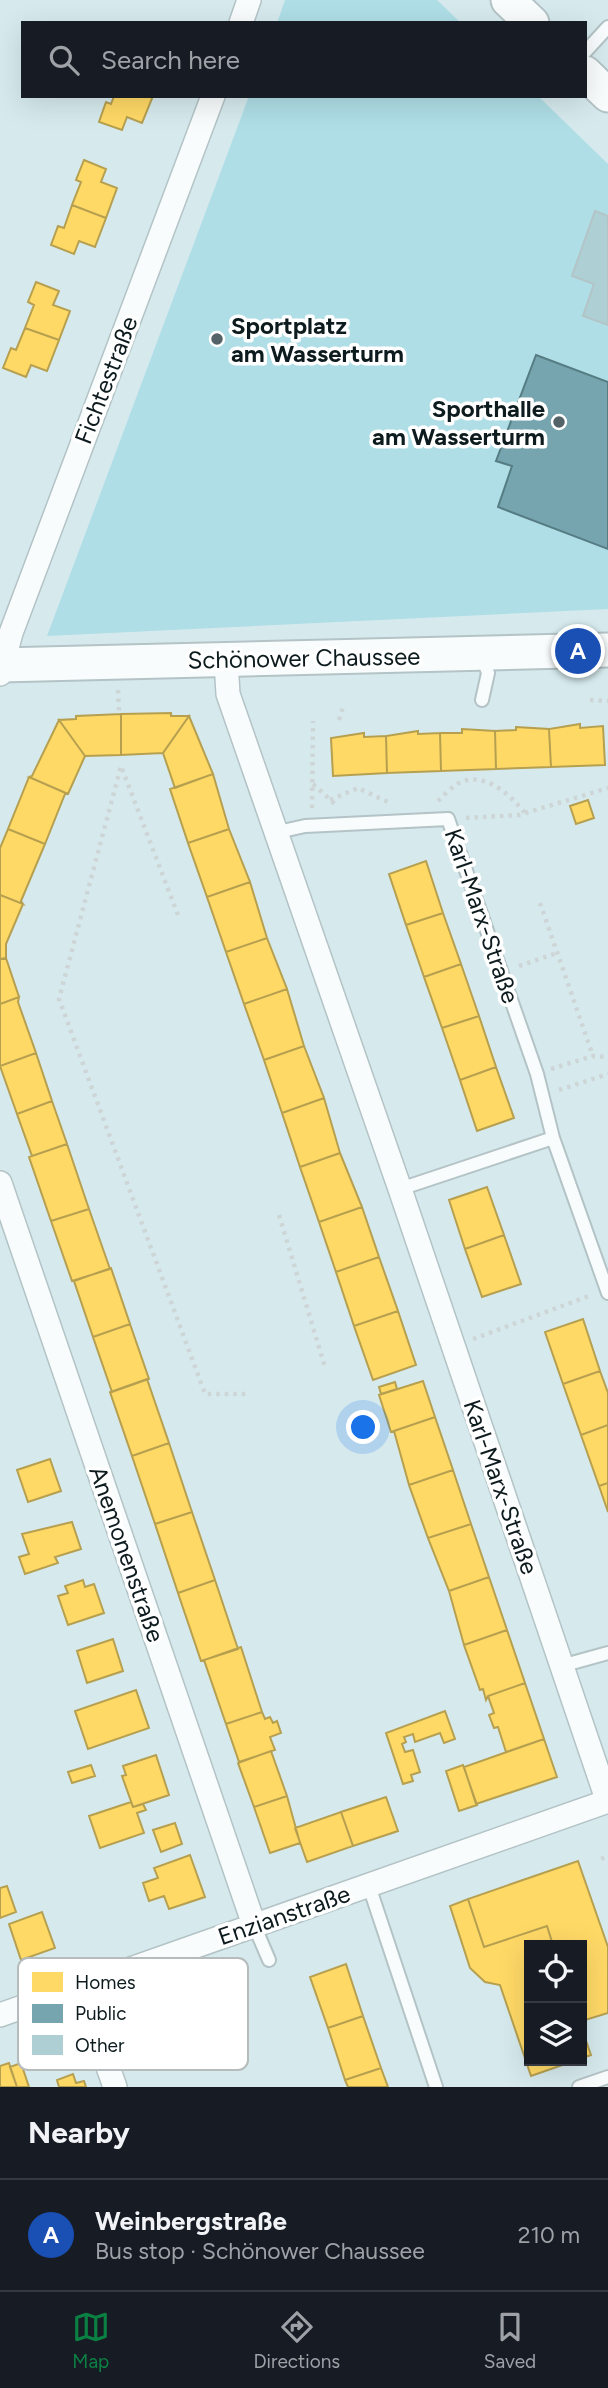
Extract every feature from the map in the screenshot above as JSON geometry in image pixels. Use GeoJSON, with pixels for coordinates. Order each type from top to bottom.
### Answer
{"type":"FeatureCollection","features":[{"type":"Feature","properties":{"kind":"main road"},"geometry":{"type":"LineString","coordinates":[[508,0],[530,21]]}},
{"type":"Feature","properties":{"kind":"main road"},"geometry":{"type":"LineString","coordinates":[[587,75],[608,95]]}},
{"type":"Feature","properties":{"kind":"main road","name":"Schönower Chaussee"},"geometry":{"type":"LineString","coordinates":[[1,668],[608,650]]}},
{"type":"Feature","properties":{"kind":"street"},"geometry":{"type":"LineString","coordinates":[[242,21],[249,0]]}},
{"type":"Feature","properties":{"kind":"street","name":"Fichtestraße"},"geometry":{"type":"LineString","coordinates":[[1,668],[11,633],[212,98]]}},
{"type":"Feature","properties":{"kind":"street","name":"Karl-Marx-Straße"},"geometry":{"type":"LineString","coordinates":[[226,661],[228,694],[278,832],[608,1801]]}},
{"type":"Feature","properties":{"kind":"street","name":"Anemonenstraße"},"geometry":{"type":"LineString","coordinates":[[0,1183],[254,1925]]}},
{"type":"Feature","properties":{"kind":"street","name":"Enzianstraße"},"geometry":{"type":"LineString","coordinates":[[161,1958],[608,1801]]}},
{"type":"Feature","properties":{"kind":"street","name":"Enzianstraße"},"geometry":{"type":"LineString","coordinates":[[0,2015],[18,2009]]}},
{"type":"Feature","properties":{"kind":"street"},"geometry":{"type":"LineString","coordinates":[[109,2070],[115,2087]]}},
{"type":"Feature","properties":{"kind":"lane"},"geometry":{"type":"LineString","coordinates":[[587,50],[608,27]]}},
{"type":"Feature","properties":{"kind":"lane"},"geometry":{"type":"LineString","coordinates":[[481,654],[488,673],[482,700]]}},
{"type":"Feature","properties":{"kind":"lane","name":"Karl-Marx-Straße"},"geometry":{"type":"LineString","coordinates":[[278,832],[312,826],[448,819],[537,1074],[553,1138],[607,1291]]}},
{"type":"Feature","properties":{"kind":"lane"},"geometry":{"type":"LineString","coordinates":[[400,1189],[453,1174],[553,1138]]}},
{"type":"Feature","properties":{"kind":"lane"},"geometry":{"type":"LineString","coordinates":[[561,1666],[608,1653]]}},
{"type":"Feature","properties":{"kind":"lane","name":"Enzianstraße"},"geometry":{"type":"LineString","coordinates":[[369,1885],[436,2087]]}},
{"type":"Feature","properties":{"kind":"lane"},"geometry":{"type":"LineString","coordinates":[[254,1925],[270,1960]]}},
{"type":"Feature","properties":{"kind":"lane"},"geometry":{"type":"LineString","coordinates":[[579,2087],[608,2077]]}},
{"type":"Feature","properties":{"kind":"path"},"geometry":{"type":"LineString","coordinates":[[118,690],[120,713]]}},
{"type":"Feature","properties":{"kind":"path"},"geometry":{"type":"LineString","coordinates":[[590,700],[608,701]]}},
{"type":"Feature","properties":{"kind":"path"},"geometry":{"type":"LineString","coordinates":[[340,720],[344,704]]}},
{"type":"Feature","properties":{"kind":"path"},"geometry":{"type":"LineString","coordinates":[[312,826],[313,721]]}},
{"type":"Feature","properties":{"kind":"path"},"geometry":{"type":"LineString","coordinates":[[178,915],[121,766],[59,999],[205,1394],[250,1394]]}},
{"type":"Feature","properties":{"kind":"path"},"geometry":{"type":"LineString","coordinates":[[433,805],[460,782],[475,780],[490,783],[510,795],[526,813]]}},
{"type":"Feature","properties":{"kind":"path"},"geometry":{"type":"LineString","coordinates":[[330,800],[358,788],[399,806]]}},
{"type":"Feature","properties":{"kind":"path"},"geometry":{"type":"LineString","coordinates":[[448,819],[526,813],[608,788]]}},
{"type":"Feature","properties":{"kind":"path"},"geometry":{"type":"LineString","coordinates":[[540,903],[593,1056]]}},
{"type":"Feature","properties":{"kind":"path"},"geometry":{"type":"LineString","coordinates":[[502,972],[558,953]]}},
{"type":"Feature","properties":{"kind":"path"},"geometry":{"type":"LineString","coordinates":[[537,1074],[593,1056],[608,1058]]}},
{"type":"Feature","properties":{"kind":"path"},"geometry":{"type":"LineString","coordinates":[[543,1095],[608,1074]]}},
{"type":"Feature","properties":{"kind":"path"},"geometry":{"type":"LineString","coordinates":[[279,1215],[325,1367]]}},
{"type":"Feature","properties":{"kind":"path"},"geometry":{"type":"LineString","coordinates":[[453,1346],[607,1291]]}},
{"type":"Feature","properties":{"kind":"path"},"geometry":{"type":"LineString","coordinates":[[601,1859],[608,1856]]}},
{"type":"Feature","properties":{"kind":"shaded area"},"geometry":{"type":"Polygon","coordinates":[[[285,0],[437,0],[459,21],[278,21],[285,0]]]}},
{"type":"Feature","properties":{"kind":"shaded area"},"geometry":{"type":"Polygon","coordinates":[[[248,98],[540,98],[608,164],[608,609],[47,636],[248,98]]]}},
{"type":"Feature","properties":{"kind":"building: Homes"},"geometry":{"type":"Polygon","coordinates":[[[113,98],[152,98],[142,123],[127,117],[122,130],[99,122],[106,102],[111,104],[113,98]]]}},
{"type":"Feature","properties":{"kind":"building: Homes"},"geometry":{"type":"Polygon","coordinates":[[[84,160],[106,169],[101,182],[117,188],[106,218],[72,205],[81,182],[76,180],[84,160]]]}},
{"type":"Feature","properties":{"kind":"building: Homes"},"geometry":{"type":"Polygon","coordinates":[[[72,205],[106,218],[95,247],[79,241],[74,254],[51,245],[58,226],[64,228],[72,205]]]}},
{"type":"Feature","properties":{"kind":"building: Homes"},"geometry":{"type":"Polygon","coordinates":[[[36,282],[59,291],[53,305],[70,311],[59,340],[25,328],[34,305],[28,302],[36,282]]]}},
{"type":"Feature","properties":{"kind":"building: Homes"},"geometry":{"type":"Polygon","coordinates":[[[25,328],[59,340],[47,371],[31,365],[26,377],[3,368],[11,348],[16,350],[25,328]]]}},
{"type":"Feature","properties":{"kind":"building: Homes"},"geometry":{"type":"Polygon","coordinates":[[[171,713],[171,716],[189,716],[163,753],[121,755],[121,714],[171,713]]]}},
{"type":"Feature","properties":{"kind":"building: Homes"},"geometry":{"type":"Polygon","coordinates":[[[121,714],[121,755],[85,756],[59,720],[76,719],[76,716],[121,714]]]}},
{"type":"Feature","properties":{"kind":"building: Homes"},"geometry":{"type":"Polygon","coordinates":[[[189,716],[213,774],[175,788],[163,753],[189,716]]]}},
{"type":"Feature","properties":{"kind":"building: Homes"},"geometry":{"type":"Polygon","coordinates":[[[59,720],[85,756],[68,794],[29,777],[32,776],[59,720]]]}},
{"type":"Feature","properties":{"kind":"building: Homes"},"geometry":{"type":"Polygon","coordinates":[[[580,724],[580,728],[603,726],[605,765],[551,767],[549,729],[580,724]]]}},
{"type":"Feature","properties":{"kind":"building: Homes"},"geometry":{"type":"Polygon","coordinates":[[[516,727],[549,729],[551,767],[496,769],[495,731],[516,730],[516,727]]]}},
{"type":"Feature","properties":{"kind":"building: Homes"},"geometry":{"type":"Polygon","coordinates":[[[462,729],[495,731],[496,769],[441,771],[440,733],[462,733],[462,729]]]}},
{"type":"Feature","properties":{"kind":"building: Homes"},"geometry":{"type":"Polygon","coordinates":[[[418,731],[418,734],[440,733],[441,771],[387,773],[386,736],[418,731]]]}},
{"type":"Feature","properties":{"kind":"building: Homes"},"geometry":{"type":"Polygon","coordinates":[[[364,733],[364,737],[386,736],[387,773],[333,776],[331,738],[364,733]]]}},
{"type":"Feature","properties":{"kind":"building: Homes"},"geometry":{"type":"Polygon","coordinates":[[[213,774],[229,829],[188,843],[170,789],[213,774]]]}},
{"type":"Feature","properties":{"kind":"building: Homes"},"geometry":{"type":"Polygon","coordinates":[[[29,777],[68,794],[65,794],[45,844],[8,829],[29,777]]]}},
{"type":"Feature","properties":{"kind":"building: Homes"},"geometry":{"type":"Polygon","coordinates":[[[588,800],[594,818],[576,824],[570,806],[588,800]]]}},
{"type":"Feature","properties":{"kind":"building: Homes"},"geometry":{"type":"Polygon","coordinates":[[[8,829],[45,844],[21,901],[23,904],[0,895],[0,848],[8,829]]]}},
{"type":"Feature","properties":{"kind":"building: Homes"},"geometry":{"type":"Polygon","coordinates":[[[229,829],[250,882],[207,897],[188,843],[229,829]]]}},
{"type":"Feature","properties":{"kind":"building: Homes"},"geometry":{"type":"Polygon","coordinates":[[[426,861],[443,913],[406,925],[389,874],[426,861]]]}},
{"type":"Feature","properties":{"kind":"building: Homes"},"geometry":{"type":"Polygon","coordinates":[[[250,882],[267,938],[226,952],[207,897],[250,882]]]}},
{"type":"Feature","properties":{"kind":"building: Homes"},"geometry":{"type":"Polygon","coordinates":[[[0,895],[23,904],[6,944],[6,958],[0,959],[0,895]]]}},
{"type":"Feature","properties":{"kind":"building: Homes"},"geometry":{"type":"Polygon","coordinates":[[[443,913],[461,964],[424,977],[406,925],[443,913]]]}},
{"type":"Feature","properties":{"kind":"building: Homes"},"geometry":{"type":"Polygon","coordinates":[[[267,938],[287,989],[244,1004],[226,952],[267,938]]]}},
{"type":"Feature","properties":{"kind":"building: Homes"},"geometry":{"type":"Polygon","coordinates":[[[6,958],[19,997],[0,1004],[0,959],[6,958]]]}},
{"type":"Feature","properties":{"kind":"building: Homes"},"geometry":{"type":"Polygon","coordinates":[[[461,964],[479,1016],[442,1028],[424,977],[461,964]]]}},
{"type":"Feature","properties":{"kind":"building: Homes"},"geometry":{"type":"Polygon","coordinates":[[[287,989],[304,1046],[264,1060],[244,1004],[287,989]]]}},
{"type":"Feature","properties":{"kind":"building: Homes"},"geometry":{"type":"Polygon","coordinates":[[[19,997],[18,1002],[36,1053],[0,1066],[0,1004],[19,997]]]}},
{"type":"Feature","properties":{"kind":"building: Homes"},"geometry":{"type":"Polygon","coordinates":[[[479,1016],[496,1067],[460,1080],[442,1028],[479,1016]]]}},
{"type":"Feature","properties":{"kind":"building: Homes"},"geometry":{"type":"Polygon","coordinates":[[[304,1046],[324,1098],[282,1113],[264,1060],[304,1046]]]}},
{"type":"Feature","properties":{"kind":"building: Homes"},"geometry":{"type":"Polygon","coordinates":[[[36,1053],[52,1101],[17,1114],[0,1066],[36,1053]]]}},
{"type":"Feature","properties":{"kind":"building: Homes"},"geometry":{"type":"Polygon","coordinates":[[[496,1067],[514,1118],[477,1131],[460,1080],[496,1067]]]}},
{"type":"Feature","properties":{"kind":"building: Homes"},"geometry":{"type":"Polygon","coordinates":[[[324,1098],[340,1153],[300,1167],[282,1113],[324,1098]]]}},
{"type":"Feature","properties":{"kind":"building: Homes"},"geometry":{"type":"Polygon","coordinates":[[[52,1101],[67,1144],[32,1156],[17,1114],[52,1101]]]}},
{"type":"Feature","properties":{"kind":"building: Homes"},"geometry":{"type":"Polygon","coordinates":[[[67,1144],[89,1209],[51,1221],[29,1157],[67,1144]]]}},
{"type":"Feature","properties":{"kind":"building: Homes"},"geometry":{"type":"Polygon","coordinates":[[[340,1153],[362,1207],[319,1222],[300,1167],[340,1153]]]}},
{"type":"Feature","properties":{"kind":"building: Homes"},"geometry":{"type":"Polygon","coordinates":[[[487,1187],[504,1235],[465,1249],[449,1200],[487,1187]]]}},
{"type":"Feature","properties":{"kind":"building: Homes"},"geometry":{"type":"Polygon","coordinates":[[[362,1207],[379,1257],[336,1272],[319,1222],[362,1207]]]}},
{"type":"Feature","properties":{"kind":"building: Homes"},"geometry":{"type":"Polygon","coordinates":[[[89,1209],[110,1269],[72,1281],[51,1221],[89,1209]]]}},
{"type":"Feature","properties":{"kind":"building: Homes"},"geometry":{"type":"Polygon","coordinates":[[[504,1235],[521,1284],[482,1297],[465,1249],[504,1235]]]}},
{"type":"Feature","properties":{"kind":"building: Homes"},"geometry":{"type":"Polygon","coordinates":[[[379,1257],[398,1311],[354,1326],[336,1272],[379,1257]]]}},
{"type":"Feature","properties":{"kind":"building: Homes"},"geometry":{"type":"Polygon","coordinates":[[[111,1268],[130,1324],[93,1337],[74,1281],[111,1268]]]}},
{"type":"Feature","properties":{"kind":"building: Homes"},"geometry":{"type":"Polygon","coordinates":[[[398,1311],[416,1365],[373,1380],[354,1326],[398,1311]]]}},
{"type":"Feature","properties":{"kind":"building: Homes"},"geometry":{"type":"Polygon","coordinates":[[[583,1319],[600,1371],[563,1384],[545,1332],[583,1319]]]}},
{"type":"Feature","properties":{"kind":"building: Homes"},"geometry":{"type":"Polygon","coordinates":[[[130,1324],[149,1379],[112,1392],[93,1337],[130,1324]]]}},
{"type":"Feature","properties":{"kind":"building: Homes"},"geometry":{"type":"Polygon","coordinates":[[[600,1371],[608,1393],[608,1425],[581,1435],[563,1384],[600,1371]]]}},
{"type":"Feature","properties":{"kind":"building: Homes"},"geometry":{"type":"Polygon","coordinates":[[[147,1379],[169,1443],[132,1456],[110,1392],[147,1379]]]}},
{"type":"Feature","properties":{"kind":"building: Homes"},"geometry":{"type":"Polygon","coordinates":[[[423,1381],[435,1417],[391,1432],[379,1395],[423,1381]]]}},
{"type":"Feature","properties":{"kind":"building: Homes"},"geometry":{"type":"Polygon","coordinates":[[[395,1382],[397,1389],[381,1394],[379,1387],[395,1382]]]}},
{"type":"Feature","properties":{"kind":"building: Homes"},"geometry":{"type":"Polygon","coordinates":[[[435,1417],[453,1470],[409,1485],[394,1431],[435,1417]]]}},
{"type":"Feature","properties":{"kind":"building: Homes"},"geometry":{"type":"Polygon","coordinates":[[[608,1425],[608,1483],[599,1486],[581,1435],[608,1425]]]}},
{"type":"Feature","properties":{"kind":"building: Homes"},"geometry":{"type":"Polygon","coordinates":[[[169,1443],[192,1512],[155,1524],[132,1456],[169,1443]]]}},
{"type":"Feature","properties":{"kind":"building: Homes"},"geometry":{"type":"Polygon","coordinates":[[[50,1459],[61,1491],[28,1502],[17,1470],[50,1459]]]}},
{"type":"Feature","properties":{"kind":"building: Homes"},"geometry":{"type":"Polygon","coordinates":[[[453,1470],[471,1524],[428,1538],[409,1485],[453,1470]]]}},
{"type":"Feature","properties":{"kind":"building: Homes"},"geometry":{"type":"Polygon","coordinates":[[[608,1483],[608,1512],[599,1486],[608,1483]]]}},
{"type":"Feature","properties":{"kind":"building: Homes"},"geometry":{"type":"Polygon","coordinates":[[[192,1512],[215,1580],[178,1593],[155,1524],[192,1512]]]}},
{"type":"Feature","properties":{"kind":"building: Homes"},"geometry":{"type":"Polygon","coordinates":[[[72,1522],[81,1549],[55,1557],[58,1563],[25,1574],[19,1557],[29,1554],[22,1534],[72,1522]]]}},
{"type":"Feature","properties":{"kind":"building: Homes"},"geometry":{"type":"Polygon","coordinates":[[[471,1524],[489,1577],[449,1591],[428,1538],[471,1524]]]}},
{"type":"Feature","properties":{"kind":"building: Homes"},"geometry":{"type":"Polygon","coordinates":[[[489,1577],[507,1630],[464,1645],[449,1591],[489,1577]]]}},
{"type":"Feature","properties":{"kind":"building: Homes"},"geometry":{"type":"Polygon","coordinates":[[[83,1580],[85,1587],[94,1584],[104,1613],[68,1625],[58,1596],[68,1593],[65,1586],[83,1580]]]}},
{"type":"Feature","properties":{"kind":"building: Homes"},"geometry":{"type":"Polygon","coordinates":[[[215,1580],[238,1649],[201,1661],[178,1593],[215,1580]]]}},
{"type":"Feature","properties":{"kind":"building: Homes"},"geometry":{"type":"Polygon","coordinates":[[[507,1630],[525,1683],[488,1696],[486,1700],[464,1645],[507,1630]]]}},
{"type":"Feature","properties":{"kind":"building: Homes"},"geometry":{"type":"Polygon","coordinates":[[[113,1639],[123,1671],[87,1683],[77,1651],[113,1639]]]}},
{"type":"Feature","properties":{"kind":"building: Homes"},"geometry":{"type":"Polygon","coordinates":[[[241,1647],[262,1712],[226,1724],[204,1660],[241,1647]]]}},
{"type":"Feature","properties":{"kind":"building: Homes"},"geometry":{"type":"Polygon","coordinates":[[[525,1683],[544,1739],[506,1752],[498,1727],[494,1728],[489,1715],[494,1713],[488,1696],[525,1683]]]}},
{"type":"Feature","properties":{"kind":"building: Homes"},"geometry":{"type":"Polygon","coordinates":[[[136,1690],[149,1728],[88,1749],[75,1711],[136,1690]]]}},
{"type":"Feature","properties":{"kind":"building: Homes"},"geometry":{"type":"Polygon","coordinates":[[[445,1711],[455,1739],[444,1743],[440,1733],[415,1742],[413,1734],[404,1737],[406,1742],[402,1744],[405,1752],[413,1750],[420,1772],[411,1775],[413,1781],[403,1784],[386,1733],[445,1711]]]}},
{"type":"Feature","properties":{"kind":"building: Homes"},"geometry":{"type":"Polygon","coordinates":[[[262,1712],[265,1719],[270,1717],[273,1723],[277,1721],[281,1733],[270,1737],[275,1750],[239,1762],[226,1724],[262,1712]]]}},
{"type":"Feature","properties":{"kind":"building: Homes"},"geometry":{"type":"Polygon","coordinates":[[[544,1739],[557,1777],[476,1804],[464,1767],[544,1739]]]}},
{"type":"Feature","properties":{"kind":"building: Homes"},"geometry":{"type":"Polygon","coordinates":[[[271,1751],[287,1796],[254,1807],[238,1763],[271,1751]]]}},
{"type":"Feature","properties":{"kind":"building: Homes"},"geometry":{"type":"Polygon","coordinates":[[[156,1755],[169,1795],[133,1807],[122,1776],[126,1775],[123,1766],[156,1755]]]}},
{"type":"Feature","properties":{"kind":"building: Homes"},"geometry":{"type":"Polygon","coordinates":[[[91,1765],[95,1776],[72,1783],[68,1772],[91,1765]]]}},
{"type":"Feature","properties":{"kind":"building: Homes"},"geometry":{"type":"Polygon","coordinates":[[[463,1765],[477,1805],[459,1811],[446,1771],[463,1765]]]}},
{"type":"Feature","properties":{"kind":"building: Homes"},"geometry":{"type":"Polygon","coordinates":[[[287,1796],[300,1843],[270,1853],[254,1807],[287,1796]]]}},
{"type":"Feature","properties":{"kind":"building: Homes"},"geometry":{"type":"Polygon","coordinates":[[[386,1797],[398,1831],[353,1846],[341,1812],[386,1797]]]}},
{"type":"Feature","properties":{"kind":"building: Homes"},"geometry":{"type":"Polygon","coordinates":[[[131,1802],[133,1807],[143,1804],[146,1810],[137,1813],[144,1833],[100,1848],[89,1816],[131,1802]]]}},
{"type":"Feature","properties":{"kind":"building: Homes"},"geometry":{"type":"Polygon","coordinates":[[[341,1812],[353,1846],[307,1862],[295,1828],[341,1812]]]}},
{"type":"Feature","properties":{"kind":"building: Homes"},"geometry":{"type":"Polygon","coordinates":[[[175,1823],[182,1844],[161,1852],[153,1830],[175,1823]]]}},
{"type":"Feature","properties":{"kind":"building: Homes"},"geometry":{"type":"Polygon","coordinates":[[[190,1855],[205,1897],[169,1909],[164,1896],[149,1901],[143,1883],[158,1878],[154,1868],[190,1855]]]}},
{"type":"Feature","properties":{"kind":"building: Homes"},"geometry":{"type":"Polygon","coordinates":[[[578,1861],[608,1947],[608,2013],[587,2019],[587,1940],[551,1940],[547,1926],[484,1947],[468,1899],[578,1861]]]}},
{"type":"Feature","properties":{"kind":"building: Homes"},"geometry":{"type":"Polygon","coordinates":[[[7,1886],[16,1912],[0,1918],[0,1888],[7,1886]]]}},
{"type":"Feature","properties":{"kind":"building: Homes"},"geometry":{"type":"Polygon","coordinates":[[[468,1899],[484,1947],[547,1926],[551,1940],[524,1940],[524,2055],[500,1985],[485,1982],[470,1968],[450,1906],[468,1899]]]}},
{"type":"Feature","properties":{"kind":"building: Homes"},"geometry":{"type":"Polygon","coordinates":[[[42,1912],[55,1948],[20,1958],[9,1924],[42,1912]]]}},
{"type":"Feature","properties":{"kind":"building: Homes"},"geometry":{"type":"Polygon","coordinates":[[[346,1964],[363,2016],[328,2028],[310,1977],[346,1964]]]}},
{"type":"Feature","properties":{"kind":"building: Homes"},"geometry":{"type":"Polygon","coordinates":[[[363,2016],[381,2068],[345,2080],[328,2028],[363,2016]]]}},
{"type":"Feature","properties":{"kind":"building: Homes"},"geometry":{"type":"Polygon","coordinates":[[[9,2063],[17,2087],[0,2087],[0,2066],[9,2063]]]}},
{"type":"Feature","properties":{"kind":"building: Homes"},"geometry":{"type":"Polygon","coordinates":[[[18,2064],[18,2070],[23,2070],[29,2087],[17,2087],[10,2067],[18,2064]]]}},
{"type":"Feature","properties":{"kind":"building: Homes"},"geometry":{"type":"Polygon","coordinates":[[[528,2066],[560,2066],[531,2076],[528,2066]]]}},
{"type":"Feature","properties":{"kind":"building: Homes"},"geometry":{"type":"Polygon","coordinates":[[[381,2068],[388,2087],[348,2087],[345,2080],[381,2068]]]}},
{"type":"Feature","properties":{"kind":"building: Homes"},"geometry":{"type":"Polygon","coordinates":[[[73,2074],[76,2083],[84,2081],[86,2087],[59,2087],[57,2080],[73,2074]]]}},
{"type":"Feature","properties":{"kind":"building: Public","name":"Sporthalle am Wasserturm"},"geometry":{"type":"Polygon","coordinates":[[[536,355],[608,382],[608,549],[498,507],[512,466],[496,461],[536,355]]]}},
{"type":"Feature","properties":{"kind":"building: Other"},"geometry":{"type":"Polygon","coordinates":[[[595,211],[608,216],[608,325],[583,316],[594,284],[572,276],[595,211]]]}},
{"type":"Feature","properties":{"kind":"place","name":"Sportplatz am Wasserturm"},"geometry":{"type":"Point","coordinates":[217,339]}},
{"type":"Feature","properties":{"kind":"place","name":"Sporthalle am Wasserturm"},"geometry":{"type":"Point","coordinates":[559,422]}},
{"type":"Feature","properties":{"kind":"place","name":"Weinbergstraße"},"geometry":{"type":"Point","coordinates":[578,651]}}]}
